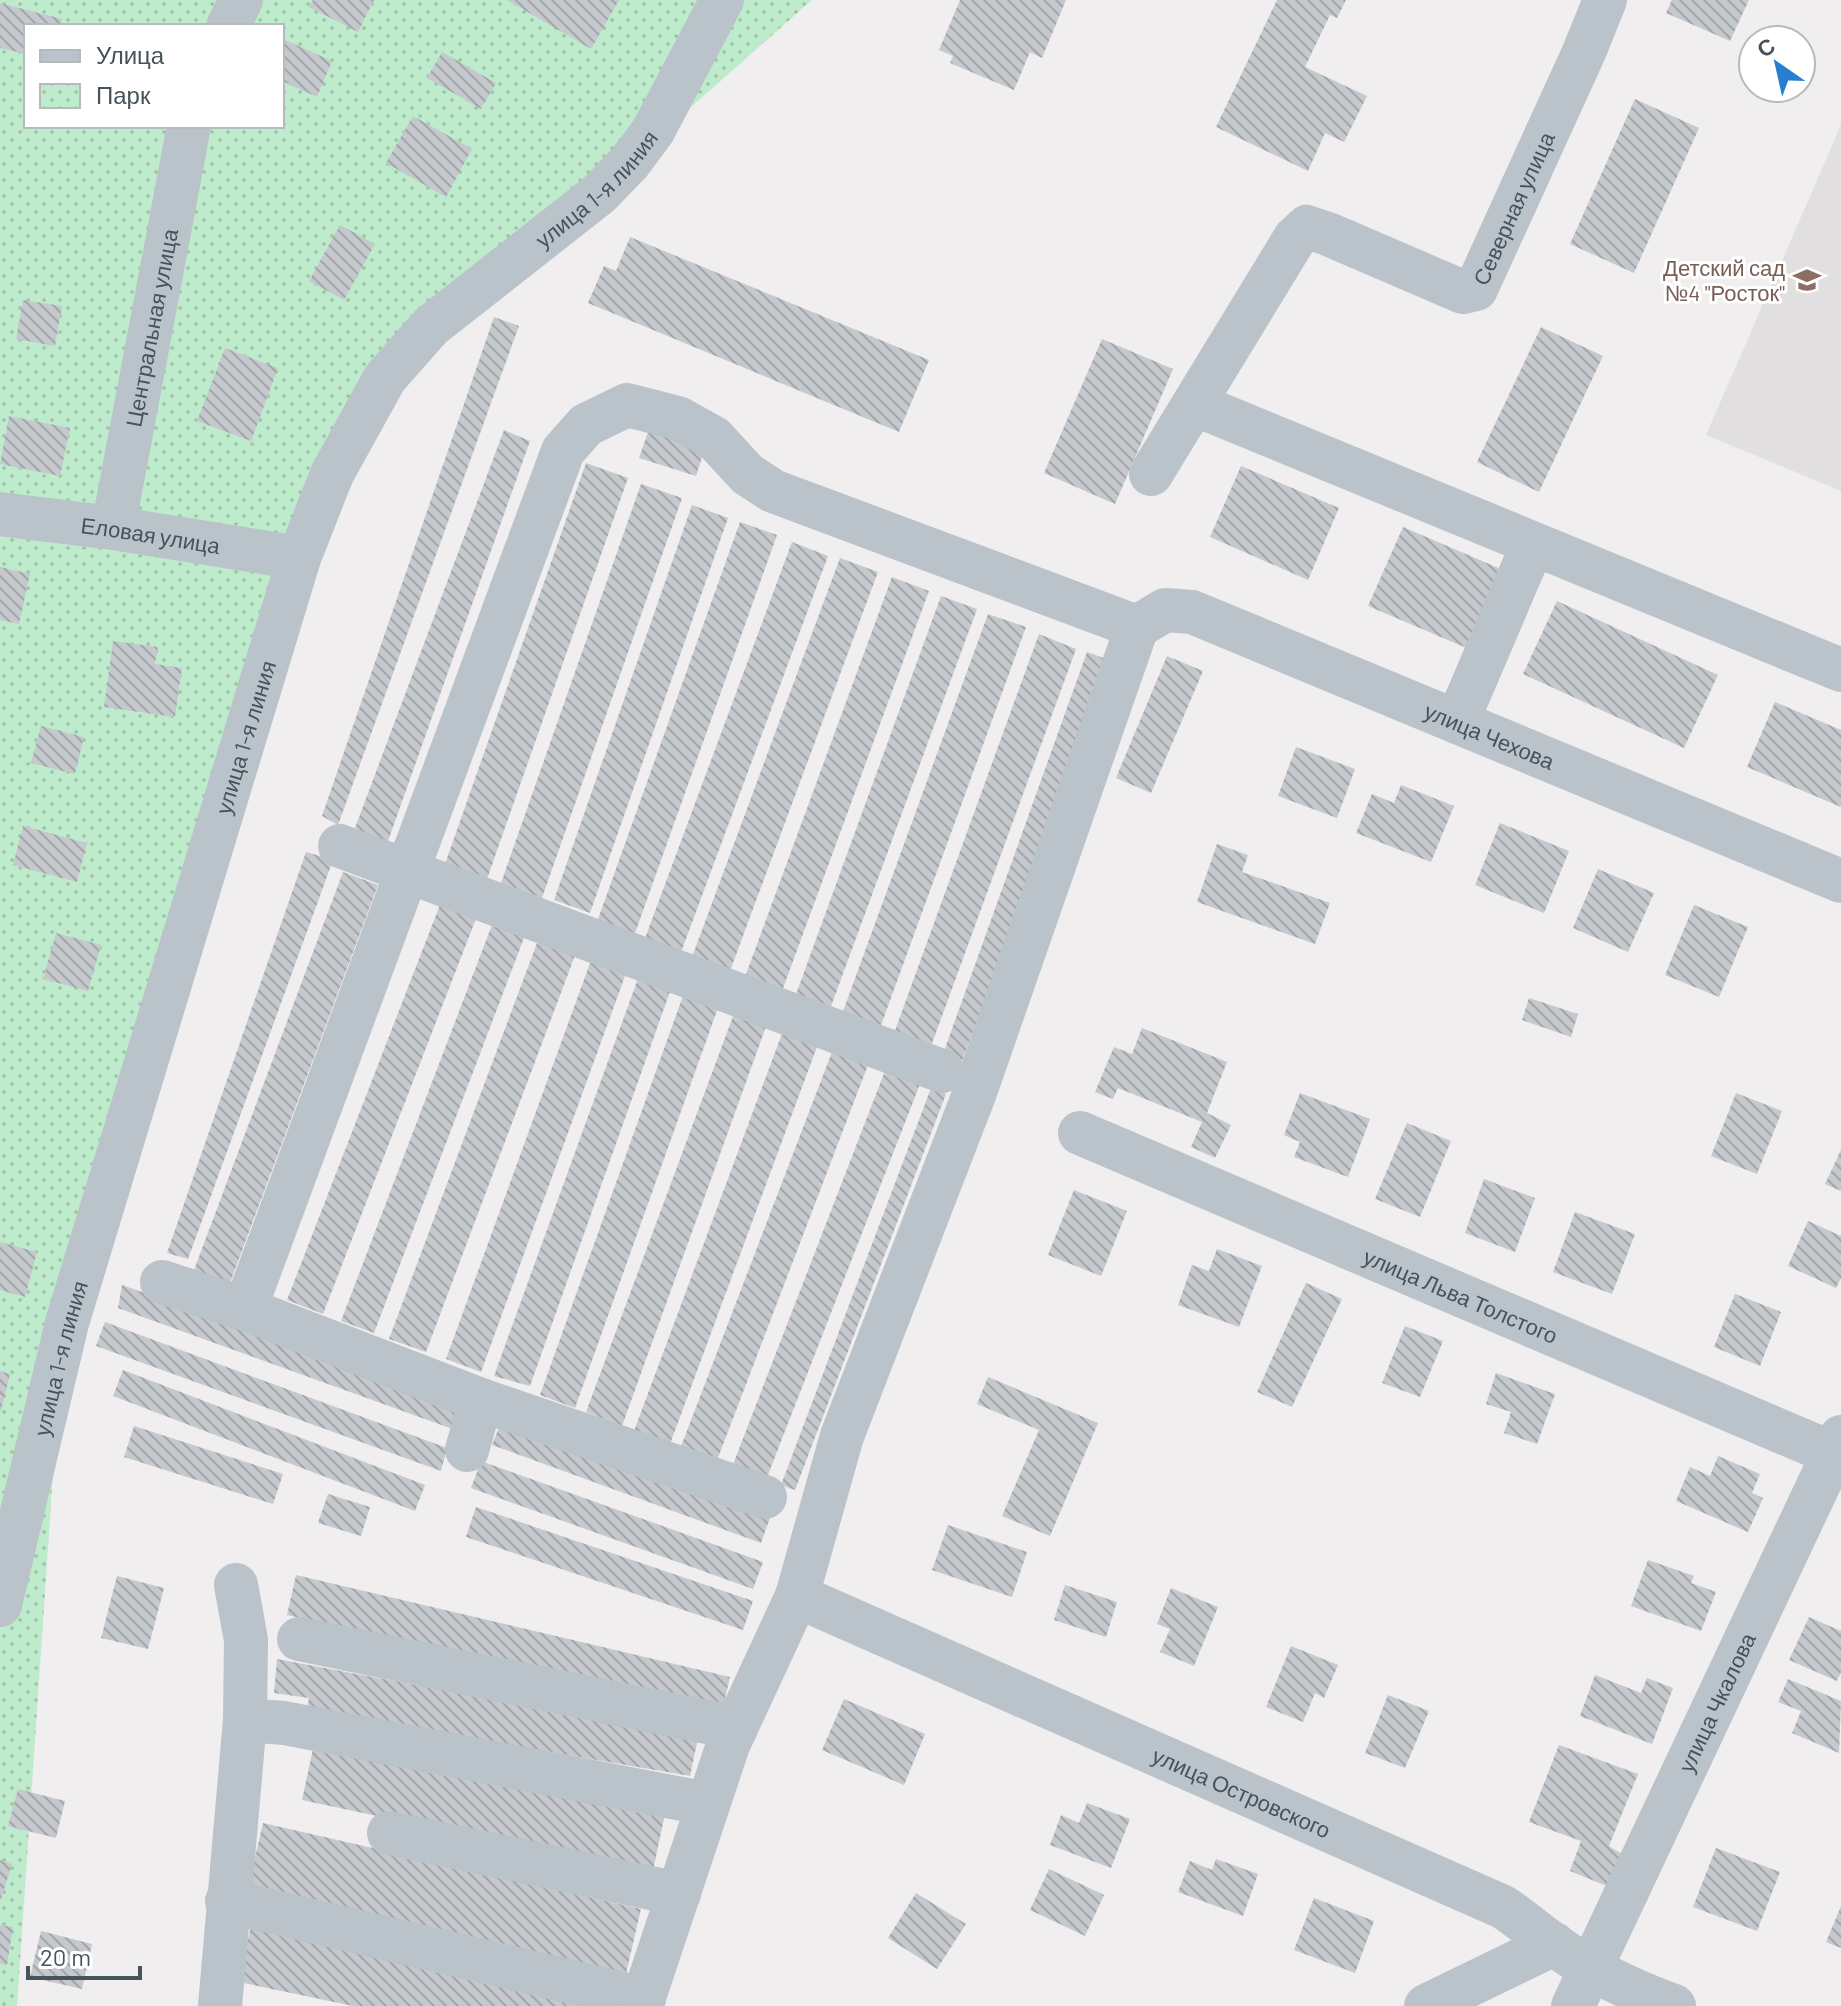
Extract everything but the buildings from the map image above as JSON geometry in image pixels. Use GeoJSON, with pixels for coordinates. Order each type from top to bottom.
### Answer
{"type":"FeatureCollection","features":[{"type":"Feature","properties":{"kind":"street"},"geometry":{"type":"LineString","coordinates":[[229,24],[241,0]]}},
{"type":"Feature","properties":{"kind":"street","name":"улица 1-я линия"},"geometry":{"type":"LineString","coordinates":[[0,1605],[16,1461],[67,1323],[299,558],[332,474],[385,378],[431,326],[599,194],[630,162],[653,131],[722,0]]}},
{"type":"Feature","properties":{"kind":"street","name":"Северная улица"},"geometry":{"type":"LineString","coordinates":[[1151,474],[1295,238],[1307,227],[1463,292],[1476,289],[1605,0]]}},
{"type":"Feature","properties":{"kind":"street","name":"Центральная улица"},"geometry":{"type":"LineString","coordinates":[[113,528],[189,128]]}},
{"type":"Feature","properties":{"kind":"street"},"geometry":{"type":"LineString","coordinates":[[1194,404],[1841,670]]}},
{"type":"Feature","properties":{"kind":"street"},"geometry":{"type":"LineString","coordinates":[[227,1901],[642,2003],[736,1728],[797,1596],[842,1436],[975,1092],[1137,627],[773,491],[747,474],[714,438],[678,418],[627,405],[586,425],[563,451],[245,1309]]}},
{"type":"Feature","properties":{"kind":"street","name":"Еловая улица"},"geometry":{"type":"LineString","coordinates":[[0,514],[113,528],[299,558]]}},
{"type":"Feature","properties":{"kind":"street"},"geometry":{"type":"LineString","coordinates":[[1457,722],[1533,544]]}},
{"type":"Feature","properties":{"kind":"street","name":"улица Чехова"},"geometry":{"type":"LineString","coordinates":[[1137,627],[1165,610],[1192,612],[1841,881]]}},
{"type":"Feature","properties":{"kind":"street"},"geometry":{"type":"LineString","coordinates":[[340,846],[942,1071]]}},
{"type":"Feature","properties":{"kind":"street","name":"улица Льва Толстого"},"geometry":{"type":"LineString","coordinates":[[1080,1133],[1838,1449]]}},
{"type":"Feature","properties":{"kind":"street"},"geometry":{"type":"LineString","coordinates":[[162,1282],[245,1309],[481,1400],[765,1497]]}},
{"type":"Feature","properties":{"kind":"street"},"geometry":{"type":"LineString","coordinates":[[467,1450],[481,1400]]}},
{"type":"Feature","properties":{"kind":"street","name":"улица Чкалова"},"geometry":{"type":"LineString","coordinates":[[1573,2006],[1572,1955],[1838,1449]]}},
{"type":"Feature","properties":{"kind":"street"},"geometry":{"type":"LineString","coordinates":[[220,2006],[245,1720],[246,1640],[236,1585]]}},
{"type":"Feature","properties":{"kind":"street","name":"улица Островского"},"geometry":{"type":"LineString","coordinates":[[797,1596],[1503,1907],[1572,1955],[1639,1994],[1674,2006]]}},
{"type":"Feature","properties":{"kind":"street"},"geometry":{"type":"LineString","coordinates":[[299,1639],[736,1728]]}},
{"type":"Feature","properties":{"kind":"street"},"geometry":{"type":"LineString","coordinates":[[245,1720],[284,1723],[708,1804]]}},
{"type":"Feature","properties":{"kind":"street"},"geometry":{"type":"LineString","coordinates":[[389,1833],[679,1894]]}},
{"type":"Feature","properties":{"kind":"street"},"geometry":{"type":"LineString","coordinates":[[1426,2006],[1572,1955]]}},
{"type":"Feature","properties":{"kind":"shaded area","name":"Детский сад №4 \"Росток\""},"geometry":{"type":"Polygon","coordinates":[[[1841,125],[1841,491],[1706,435],[1841,125]]]}},
{"type":"Feature","properties":{"kind":"green space"},"geometry":{"type":"Polygon","coordinates":[[[0,0],[812,0],[369,392],[65,1297],[17,2006],[0,2006],[0,0]]]}},
{"type":"Feature","properties":{"kind":"place","name":"Детский сад №4 \"Росток\""},"geometry":{"type":"Point","coordinates":[1807,280]}}]}
